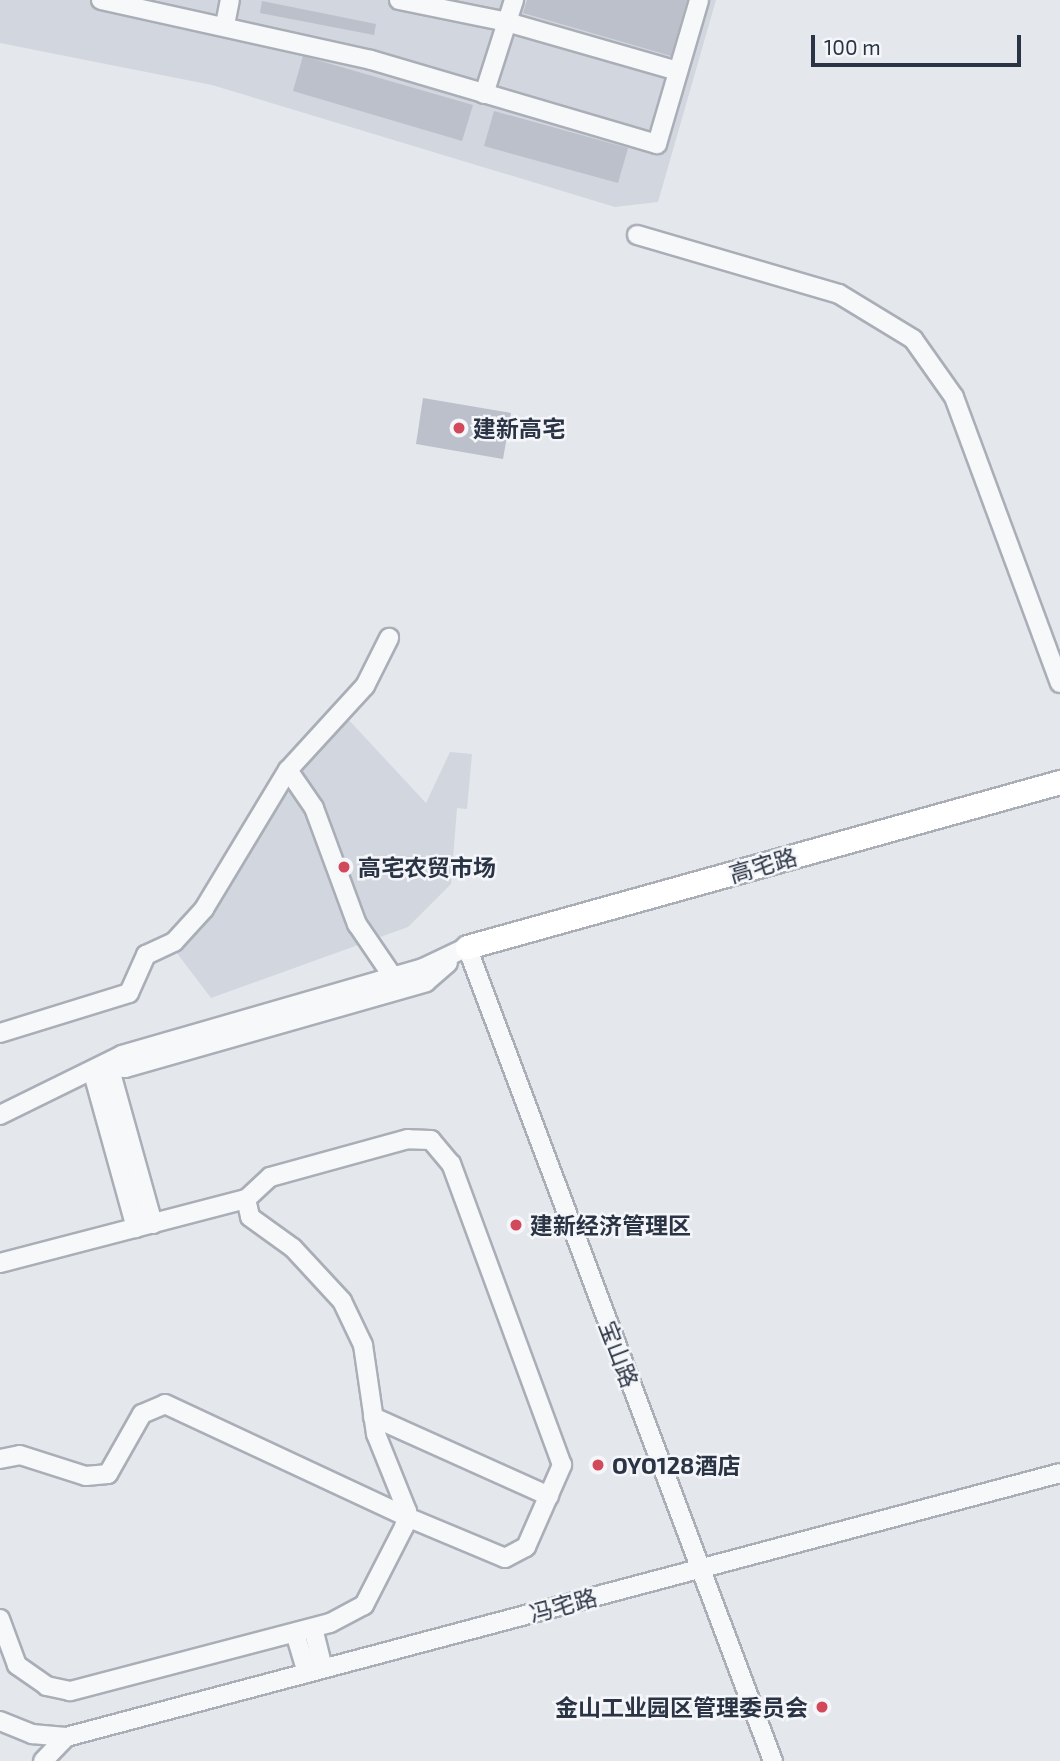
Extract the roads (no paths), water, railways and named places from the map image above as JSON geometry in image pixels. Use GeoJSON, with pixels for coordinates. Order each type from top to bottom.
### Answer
{"type":"FeatureCollection","features":[{"type":"Feature","properties":{"kind":"main road","name":"高宅路"},"geometry":{"type":"LineString","coordinates":[[467,947],[1060,782]]}},
{"type":"Feature","properties":{"kind":"street"},"geometry":{"type":"LineString","coordinates":[[101,0],[225,25],[484,94],[657,144],[699,0]]}},
{"type":"Feature","properties":{"kind":"street"},"geometry":{"type":"LineString","coordinates":[[225,25],[230,0]]}},
{"type":"Feature","properties":{"kind":"street"},"geometry":{"type":"LineString","coordinates":[[399,0],[507,22],[678,71]]}},
{"type":"Feature","properties":{"kind":"street"},"geometry":{"type":"LineString","coordinates":[[484,94],[514,0]]}},
{"type":"Feature","properties":{"kind":"street"},"geometry":{"type":"LineString","coordinates":[[636,235],[839,293],[913,339],[954,397],[1060,683]]}},
{"type":"Feature","properties":{"kind":"street"},"geometry":{"type":"LineString","coordinates":[[0,1033],[128,993],[146,955],[174,942],[204,909],[288,770],[365,686],[389,638]]}},
{"type":"Feature","properties":{"kind":"street"},"geometry":{"type":"LineString","coordinates":[[288,770],[314,808],[357,924],[393,977]]}},
{"type":"Feature","properties":{"kind":"street"},"geometry":{"type":"LineString","coordinates":[[0,1115],[101,1069],[122,1055],[393,977],[467,947]]}},
{"type":"Feature","properties":{"kind":"street"},"geometry":{"type":"LineString","coordinates":[[101,1069],[125,1068],[426,982],[467,947]]}},
{"type":"Feature","properties":{"kind":"street","name":"宝山路"},"geometry":{"type":"LineString","coordinates":[[467,947],[773,1761]]}},
{"type":"Feature","properties":{"kind":"street"},"geometry":{"type":"LineString","coordinates":[[101,1069],[144,1226]]}},
{"type":"Feature","properties":{"kind":"street"},"geometry":{"type":"LineString","coordinates":[[0,1263],[246,1199],[270,1177],[408,1139],[424,1138],[441,1148],[561,1458],[549,1496],[526,1547],[510,1558],[407,1517],[165,1404],[142,1414],[108,1474],[86,1476],[20,1455],[0,1459]]}},
{"type":"Feature","properties":{"kind":"street"},"geometry":{"type":"LineString","coordinates":[[0,1619],[17,1665],[47,1686],[70,1691],[313,1628],[364,1605],[407,1517],[373,1417],[363,1345],[352,1316],[293,1248],[250,1217],[246,1199]]}},
{"type":"Feature","properties":{"kind":"street"},"geometry":{"type":"LineString","coordinates":[[373,1417],[549,1496]]}},
{"type":"Feature","properties":{"kind":"street","name":"冯宅路"},"geometry":{"type":"LineString","coordinates":[[66,1737],[1060,1473]]}},
{"type":"Feature","properties":{"kind":"street"},"geometry":{"type":"LineString","coordinates":[[313,1628],[315,1671]]}},
{"type":"Feature","properties":{"kind":"street"},"geometry":{"type":"LineString","coordinates":[[295,1633],[315,1671]]}},
{"type":"Feature","properties":{"kind":"street"},"geometry":{"type":"LineString","coordinates":[[0,1721],[32,1734],[66,1737]]}},
{"type":"Feature","properties":{"kind":"street"},"geometry":{"type":"LineString","coordinates":[[43,1761],[66,1737]]}},
{"type":"Feature","properties":{"kind":"place","name":"建新高宅"},"geometry":{"type":"Point","coordinates":[459,428]}},
{"type":"Feature","properties":{"kind":"place","name":"高宅农贸市场"},"geometry":{"type":"Point","coordinates":[344,867]}},
{"type":"Feature","properties":{"kind":"place","name":"建新经济管理区"},"geometry":{"type":"Point","coordinates":[516,1225]}},
{"type":"Feature","properties":{"kind":"place","name":"OYO128酒店"},"geometry":{"type":"Point","coordinates":[598,1465]}},
{"type":"Feature","properties":{"kind":"place","name":"金山工业园区管理委员会"},"geometry":{"type":"Point","coordinates":[822,1707]}}]}
